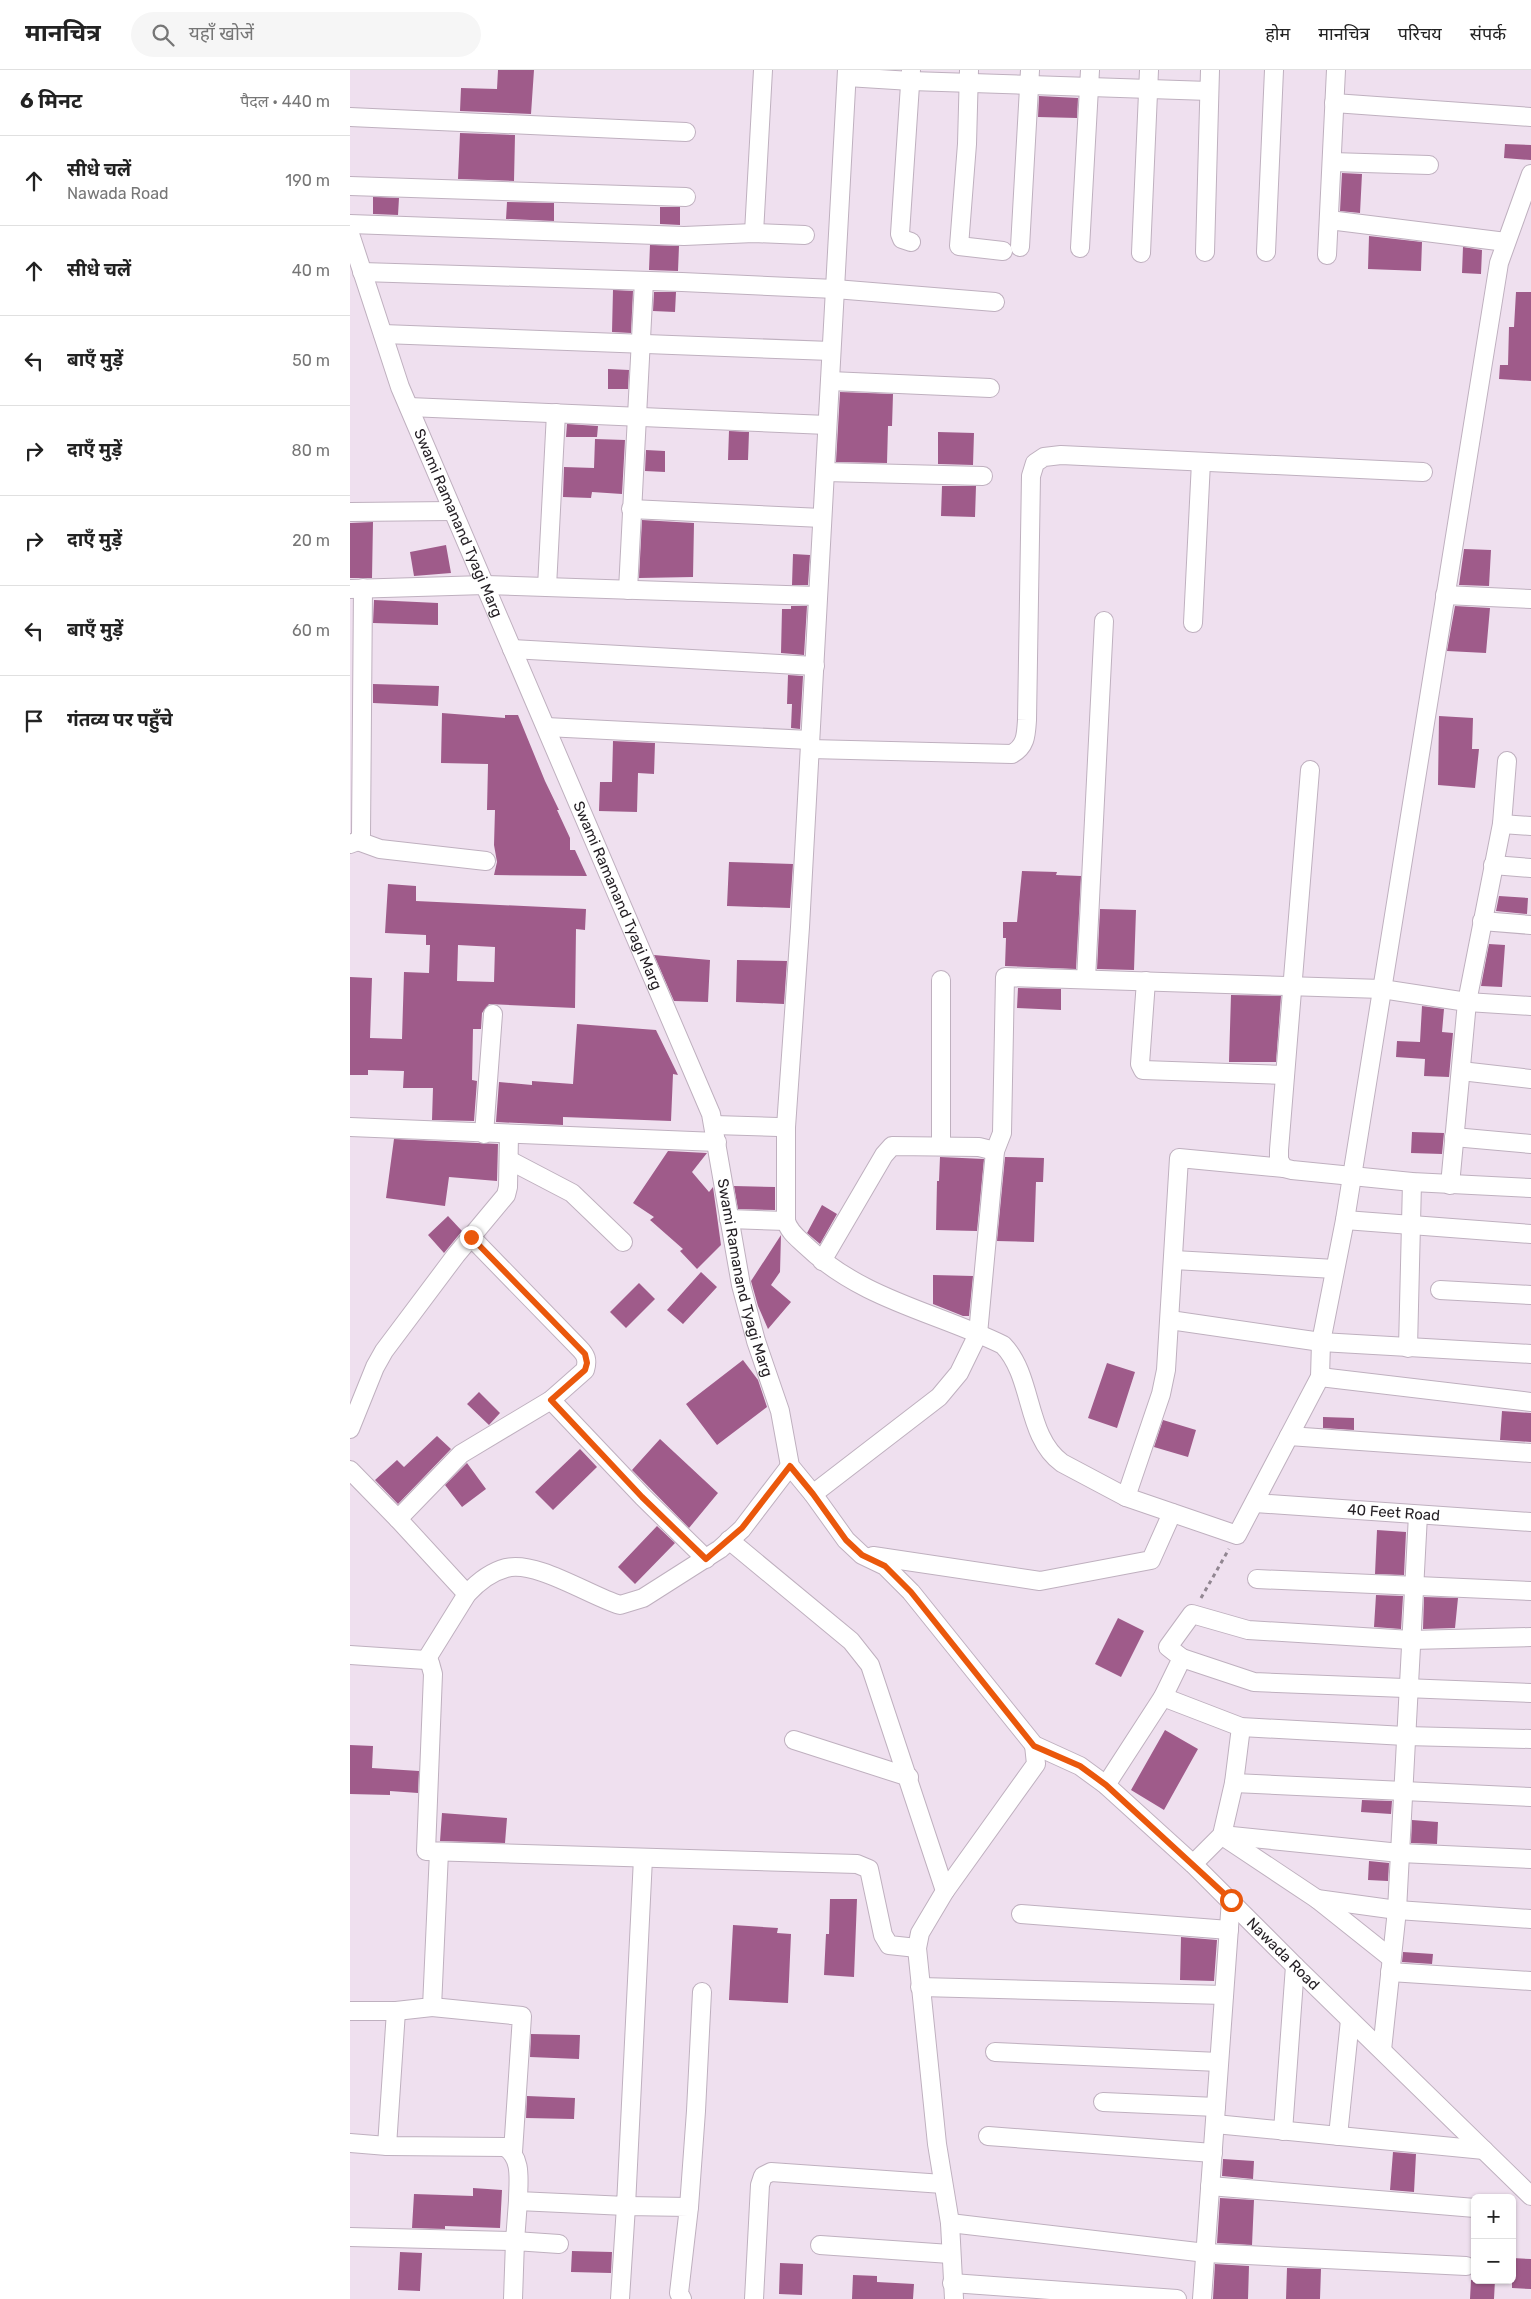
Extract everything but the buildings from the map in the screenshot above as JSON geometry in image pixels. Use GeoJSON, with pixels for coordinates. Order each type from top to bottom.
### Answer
{"type":"FeatureCollection","features":[{"type":"Feature","properties":{"kind":"street"},"geometry":{"type":"LineString","coordinates":[[754,234],[763,70]]}},
{"type":"Feature","properties":{"kind":"street"},"geometry":{"type":"LineString","coordinates":[[1141,253],[1149,70]]}},
{"type":"Feature","properties":{"kind":"street"},"geometry":{"type":"LineString","coordinates":[[1205,252],[1210,70]]}},
{"type":"Feature","properties":{"kind":"street"},"geometry":{"type":"LineString","coordinates":[[1266,252],[1274,70]]}},
{"type":"Feature","properties":{"kind":"street"},"geometry":{"type":"LineString","coordinates":[[1327,255],[1336,70]]}},
{"type":"Feature","properties":{"kind":"street"},"geometry":{"type":"LineString","coordinates":[[1209,91],[1149,89],[1089,79],[847,74],[800,927],[786,1127],[786,1222],[789,1230],[822,1261],[893,1302],[1004,1345],[1014,1358],[1044,1443],[1053,1457],[1126,1497],[1237,1535],[1320,1377],[1321,1342],[1345,1220],[1499,263],[1531,174]]}},
{"type":"Feature","properties":{"kind":"street"},"geometry":{"type":"LineString","coordinates":[[911,76],[900,234],[902,239],[911,242]]}},
{"type":"Feature","properties":{"kind":"street"},"geometry":{"type":"LineString","coordinates":[[969,77],[968,144],[960,246],[1011,249],[1029,78]]}},
{"type":"Feature","properties":{"kind":"street"},"geometry":{"type":"LineString","coordinates":[[1080,248],[1089,79]]}},
{"type":"Feature","properties":{"kind":"street"},"geometry":{"type":"LineString","coordinates":[[1334,103],[1531,117]]}},
{"type":"Feature","properties":{"kind":"street"},"geometry":{"type":"LineString","coordinates":[[350,117],[686,132]]}},
{"type":"Feature","properties":{"kind":"street"},"geometry":{"type":"LineString","coordinates":[[1332,162],[1429,165]]}},
{"type":"Feature","properties":{"kind":"street"},"geometry":{"type":"LineString","coordinates":[[350,186],[686,197]]}},
{"type":"Feature","properties":{"kind":"street"},"geometry":{"type":"LineString","coordinates":[[1329,220],[1506,242]]}},
{"type":"Feature","properties":{"kind":"street"},"geometry":{"type":"LineString","coordinates":[[350,224],[684,236],[805,235]]}},
{"type":"Feature","properties":{"kind":"street","name":"Swami Ramanand Tyagi Marg"},"geometry":{"type":"LineString","coordinates":[[350,234],[409,407],[546,727],[716,1134],[741,1285],[780,1411],[790,1466],[846,1540],[862,1555]]}},
{"type":"Feature","properties":{"kind":"street"},"geometry":{"type":"LineString","coordinates":[[362,272],[644,280],[835,289],[995,302]]}},
{"type":"Feature","properties":{"kind":"street"},"geometry":{"type":"LineString","coordinates":[[628,590],[644,280]]}},
{"type":"Feature","properties":{"kind":"street"},"geometry":{"type":"LineString","coordinates":[[383,334],[832,351]]}},
{"type":"Feature","properties":{"kind":"street"},"geometry":{"type":"LineString","coordinates":[[830,381],[990,388]]}},
{"type":"Feature","properties":{"kind":"street"},"geometry":{"type":"LineString","coordinates":[[409,407],[827,425]]}},
{"type":"Feature","properties":{"kind":"street"},"geometry":{"type":"LineString","coordinates":[[547,587],[556,413]]}},
{"type":"Feature","properties":{"kind":"street"},"geometry":{"type":"LineString","coordinates":[[546,727],[810,745],[1012,754],[1020,750],[1026,740],[1030,476],[1035,463],[1044,457],[1061,455],[1423,472]]}},
{"type":"Feature","properties":{"kind":"street"},"geometry":{"type":"LineString","coordinates":[[1193,623],[1200,462]]}},
{"type":"Feature","properties":{"kind":"street"},"geometry":{"type":"LineString","coordinates":[[825,472],[983,476]]}},
{"type":"Feature","properties":{"kind":"street"},"geometry":{"type":"LineString","coordinates":[[631,509],[822,518]]}},
{"type":"Feature","properties":{"kind":"street"},"geometry":{"type":"LineString","coordinates":[[350,512],[453,511]]}},
{"type":"Feature","properties":{"kind":"street"},"geometry":{"type":"LineString","coordinates":[[486,862],[380,849],[354,842],[362,828],[361,688],[357,588],[485,585],[818,596]]}},
{"type":"Feature","properties":{"kind":"street"},"geometry":{"type":"LineString","coordinates":[[1445,595],[1531,598]]}},
{"type":"Feature","properties":{"kind":"street"},"geometry":{"type":"LineString","coordinates":[[1086,979],[1104,621]]}},
{"type":"Feature","properties":{"kind":"street"},"geometry":{"type":"LineString","coordinates":[[512,649],[814,666]]}},
{"type":"Feature","properties":{"kind":"street"},"geometry":{"type":"LineString","coordinates":[[1450,1185],[1468,1002],[1502,824],[1507,761]]}},
{"type":"Feature","properties":{"kind":"street"},"geometry":{"type":"LineString","coordinates":[[1284,1168],[1279,1160],[1278,1150],[1310,770]]}},
{"type":"Feature","properties":{"kind":"street"},"geometry":{"type":"LineString","coordinates":[[1502,824],[1531,826]]}},
{"type":"Feature","properties":{"kind":"street"},"geometry":{"type":"LineString","coordinates":[[1493,865],[1531,868]]}},
{"type":"Feature","properties":{"kind":"street"},"geometry":{"type":"LineString","coordinates":[[1482,921],[1531,925]]}},
{"type":"Feature","properties":{"kind":"street"},"geometry":{"type":"LineString","coordinates":[[813,1494],[939,1397],[959,1373],[978,1334],[995,1151],[1001,1138],[1005,977],[1382,989],[1468,1002],[1531,1006]]}},
{"type":"Feature","properties":{"kind":"street"},"geometry":{"type":"LineString","coordinates":[[940,1146],[941,980]]}},
{"type":"Feature","properties":{"kind":"street"},"geometry":{"type":"LineString","coordinates":[[1146,980],[1140,1064],[1143,1070],[1285,1075]]}},
{"type":"Feature","properties":{"kind":"street"},"geometry":{"type":"LineString","coordinates":[[484,1134],[492,1014]]}},
{"type":"Feature","properties":{"kind":"street"},"geometry":{"type":"LineString","coordinates":[[1461,1071],[1531,1079]]}},
{"type":"Feature","properties":{"kind":"street"},"geometry":{"type":"LineString","coordinates":[[350,1127],[509,1135],[716,1134],[778,1127]]}},
{"type":"Feature","properties":{"kind":"street"},"geometry":{"type":"LineString","coordinates":[[350,1429],[384,1351],[471,1237],[506,1195],[509,1135]]}},
{"type":"Feature","properties":{"kind":"street"},"geometry":{"type":"LineString","coordinates":[[1454,1138],[1531,1144]]}},
{"type":"Feature","properties":{"kind":"street"},"geometry":{"type":"LineString","coordinates":[[822,1261],[888,1149],[900,1145],[979,1147],[995,1151]]}},
{"type":"Feature","properties":{"kind":"street"},"geometry":{"type":"LineString","coordinates":[[1126,1497],[1161,1394],[1166,1370],[1179,1158],[1412,1182],[1531,1188]]}},
{"type":"Feature","properties":{"kind":"street"},"geometry":{"type":"LineString","coordinates":[[508,1160],[572,1193],[623,1242]]}},
{"type":"Feature","properties":{"kind":"street"},"geometry":{"type":"LineString","coordinates":[[1408,1348],[1412,1182]]}},
{"type":"Feature","properties":{"kind":"street"},"geometry":{"type":"LineString","coordinates":[[729,1220],[786,1222]]}},
{"type":"Feature","properties":{"kind":"street"},"geometry":{"type":"LineString","coordinates":[[1345,1220],[1531,1234]]}},
{"type":"Feature","properties":{"kind":"street"},"geometry":{"type":"LineString","coordinates":[[398,1519],[461,1454],[551,1400],[585,1370],[587,1363],[585,1354],[471,1237]]}},
{"type":"Feature","properties":{"kind":"street"},"geometry":{"type":"LineString","coordinates":[[1174,1260],[1335,1269]]}},
{"type":"Feature","properties":{"kind":"street"},"geometry":{"type":"LineString","coordinates":[[1440,1290],[1531,1295]]}},
{"type":"Feature","properties":{"kind":"street"},"geometry":{"type":"LineString","coordinates":[[1170,1320],[1321,1342],[1531,1354]]}},
{"type":"Feature","properties":{"kind":"street"},"geometry":{"type":"LineString","coordinates":[[1320,1377],[1531,1402]]}},
{"type":"Feature","properties":{"kind":"street"},"geometry":{"type":"LineString","coordinates":[[551,1400],[642,1497],[706,1559]]}},
{"type":"Feature","properties":{"kind":"street"},"geometry":{"type":"LineString","coordinates":[[1289,1436],[1531,1453]]}},
{"type":"Feature","properties":{"kind":"street"},"geometry":{"type":"LineString","coordinates":[[426,1660],[467,1594],[496,1571],[515,1567],[527,1568],[563,1580],[608,1602],[620,1605],[643,1598],[706,1559],[729,1540],[765,1500],[790,1466]]}},
{"type":"Feature","properties":{"kind":"street"},"geometry":{"type":"LineString","coordinates":[[350,1470],[467,1594]]}},
{"type":"Feature","properties":{"kind":"street","name":"40 Feet Road"},"geometry":{"type":"LineString","coordinates":[[1255,1503],[1531,1522]]}},
{"type":"Feature","properties":{"kind":"street"},"geometry":{"type":"LineString","coordinates":[[862,1555],[1040,1581],[1151,1560],[1172,1513]]}},
{"type":"Feature","properties":{"kind":"street"},"geometry":{"type":"LineString","coordinates":[[1382,2050],[1400,1853],[1418,1515]]}},
{"type":"Feature","properties":{"kind":"street"},"geometry":{"type":"LineString","coordinates":[[729,1540],[834,1626],[860,1652],[875,1676],[946,1891]]}},
{"type":"Feature","properties":{"kind":"street","name":"Nawada Road"},"geometry":{"type":"LineString","coordinates":[[862,1555],[885,1566],[911,1592],[1034,1746],[1080,1766],[1106,1785],[1231,1900],[1295,1966],[1531,2196]]}},
{"type":"Feature","properties":{"kind":"street"},"geometry":{"type":"LineString","coordinates":[[1257,1579],[1531,1591]]}},
{"type":"Feature","properties":{"kind":"street"},"geometry":{"type":"LineString","coordinates":[[1531,1637],[1411,1640],[1248,1630],[1192,1614],[1168,1647],[1182,1658],[1254,1682],[1531,1693]]}},
{"type":"Feature","properties":{"kind":"street"},"geometry":{"type":"LineString","coordinates":[[350,1655],[426,1660],[430,1663],[433,1674],[426,1851],[865,1866],[869,1869],[871,1876],[886,1942],[890,1945],[917,1948]]}},
{"type":"Feature","properties":{"kind":"street"},"geometry":{"type":"LineString","coordinates":[[1106,1785],[1163,1697],[1182,1658]]}},
{"type":"Feature","properties":{"kind":"street"},"geometry":{"type":"LineString","coordinates":[[1163,1697],[1240,1727],[1405,1736],[1531,1739]]}},
{"type":"Feature","properties":{"kind":"street"},"geometry":{"type":"LineString","coordinates":[[1193,1864],[1222,1835],[1234,1783],[1240,1727]]}},
{"type":"Feature","properties":{"kind":"street"},"geometry":{"type":"LineString","coordinates":[[794,1740],[909,1777]]}},
{"type":"Feature","properties":{"kind":"street"},"geometry":{"type":"LineString","coordinates":[[1034,1746],[1036,1764],[946,1891],[920,1932],[917,1948],[943,2184],[950,2223],[953,2291],[1177,2299]]}},
{"type":"Feature","properties":{"kind":"street"},"geometry":{"type":"LineString","coordinates":[[1234,1783],[1531,1797]]}},
{"type":"Feature","properties":{"kind":"street"},"geometry":{"type":"LineString","coordinates":[[1222,1835],[1400,1853],[1531,1859]]}},
{"type":"Feature","properties":{"kind":"street"},"geometry":{"type":"LineString","coordinates":[[1222,1835],[1317,1899],[1391,1965],[1531,1981]]}},
{"type":"Feature","properties":{"kind":"street"},"geometry":{"type":"LineString","coordinates":[[432,2007],[439,1852]]}},
{"type":"Feature","properties":{"kind":"street"},"geometry":{"type":"LineString","coordinates":[[620,2299],[643,1858]]}},
{"type":"Feature","properties":{"kind":"street"},"geometry":{"type":"LineString","coordinates":[[1317,1899],[1396,1910],[1531,1919]]}},
{"type":"Feature","properties":{"kind":"street"},"geometry":{"type":"LineString","coordinates":[[1202,2299],[1231,1900]]}},
{"type":"Feature","properties":{"kind":"street"},"geometry":{"type":"LineString","coordinates":[[1021,1914],[1229,1930]]}},
{"type":"Feature","properties":{"kind":"street"},"geometry":{"type":"LineString","coordinates":[[1283,2131],[1295,1966]]}},
{"type":"Feature","properties":{"kind":"street"},"geometry":{"type":"LineString","coordinates":[[920,1987],[1224,1995]]}},
{"type":"Feature","properties":{"kind":"street"},"geometry":{"type":"LineString","coordinates":[[682,2299],[679,2293],[689,2206],[702,1992]]}},
{"type":"Feature","properties":{"kind":"street"},"geometry":{"type":"LineString","coordinates":[[350,2011],[396,2011],[432,2007],[522,2016],[514,2152],[518,2161],[518,2200],[513,2299]]}},
{"type":"Feature","properties":{"kind":"street"},"geometry":{"type":"LineString","coordinates":[[387,2146],[396,2011]]}},
{"type":"Feature","properties":{"kind":"street"},"geometry":{"type":"LineString","coordinates":[[1338,2136],[1350,2020]]}},
{"type":"Feature","properties":{"kind":"street"},"geometry":{"type":"LineString","coordinates":[[995,2052],[1219,2062]]}},
{"type":"Feature","properties":{"kind":"street"},"geometry":{"type":"LineString","coordinates":[[1102,2102],[1215,2116],[1283,2131],[1484,2150]]}},
{"type":"Feature","properties":{"kind":"street"},"geometry":{"type":"LineString","coordinates":[[988,2136],[1213,2153]]}},
{"type":"Feature","properties":{"kind":"street"},"geometry":{"type":"LineString","coordinates":[[350,2143],[387,2146],[505,2147],[514,2152]]}},
{"type":"Feature","properties":{"kind":"street"},"geometry":{"type":"LineString","coordinates":[[754,2299],[760,2185],[763,2176],[771,2172],[943,2184]]}},
{"type":"Feature","properties":{"kind":"street"},"geometry":{"type":"LineString","coordinates":[[1210,2186],[1471,2208]]}},
{"type":"Feature","properties":{"kind":"street"},"geometry":{"type":"LineString","coordinates":[[518,2200],[626,2206],[689,2206]]}},
{"type":"Feature","properties":{"kind":"street"},"geometry":{"type":"LineString","coordinates":[[950,2223],[1206,2253],[1466,2266]]}},
{"type":"Feature","properties":{"kind":"street"},"geometry":{"type":"LineString","coordinates":[[350,2238],[515,2241],[559,2244]]}},
{"type":"Feature","properties":{"kind":"street"},"geometry":{"type":"LineString","coordinates":[[820,2245],[950,2254]]}},
{"type":"Feature","properties":{"kind":"path"},"geometry":{"type":"LineString","coordinates":[[1192,1614],[1237,1535]]}},
{"type":"Feature","properties":{"kind":"route"},"geometry":{"type":"LineString","coordinates":[[471,1237],[585,1354],[587,1363],[585,1370],[551,1400],[642,1497],[706,1559],[720,1549],[742,1528],[790,1466],[855,1550],[885,1566],[911,1592],[1034,1746],[1080,1766],[1106,1785],[1231,1900]]}}]}
